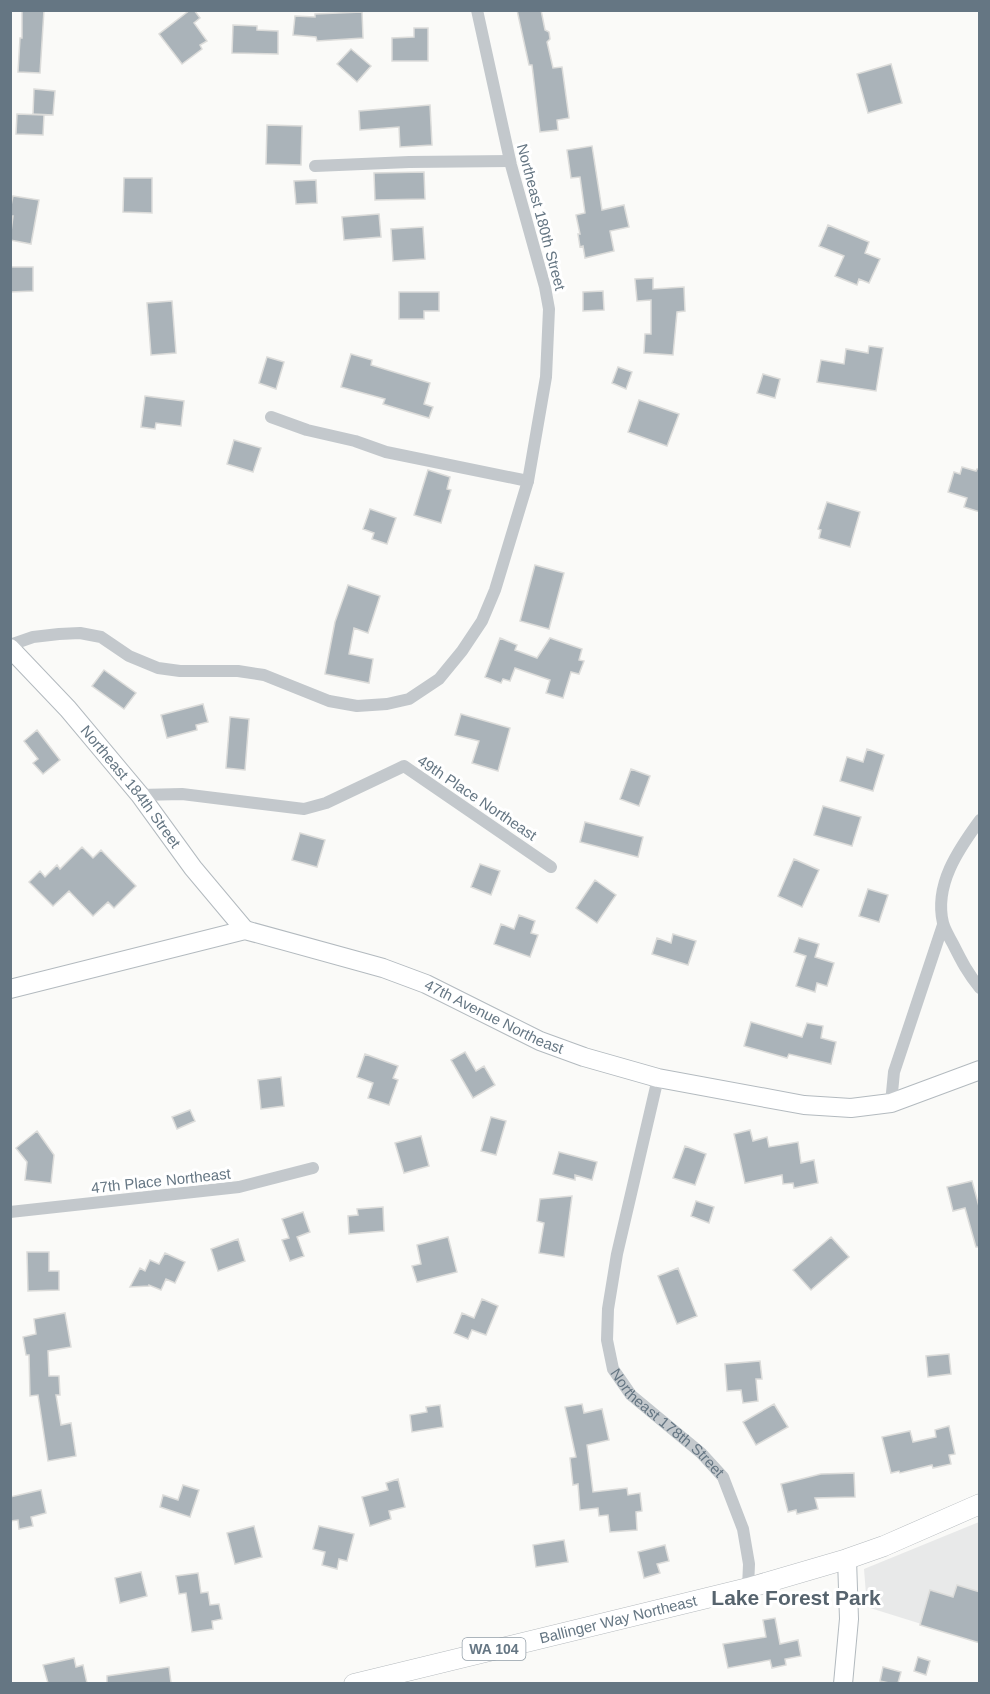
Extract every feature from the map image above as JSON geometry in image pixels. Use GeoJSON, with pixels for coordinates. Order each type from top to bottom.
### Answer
{"type":"FeatureCollection","features":[{"type":"Feature","properties":{"kind":"main road","name":"Ballinger Way Northeast"},"geometry":{"type":"LineString","coordinates":[[354,1683],[748,1588],[884,1546],[980,1504]]}},
{"type":"Feature","properties":{"kind":"street","name":"Northeast 180th Street"},"geometry":{"type":"LineString","coordinates":[[10,646],[33,637],[80,633],[101,637],[129,656],[158,668],[180,671],[238,671],[264,675],[329,700],[357,706],[387,704],[409,699],[439,679],[462,651],[482,621],[495,590],[528,481],[546,377],[549,309],[510,161],[477,10]]}},
{"type":"Feature","properties":{"kind":"street"},"geometry":{"type":"LineString","coordinates":[[315,166],[510,161]]}},
{"type":"Feature","properties":{"kind":"street"},"geometry":{"type":"LineString","coordinates":[[271,417],[307,430],[356,441],[386,452],[528,481]]}},
{"type":"Feature","properties":{"kind":"street","name":"Northeast 184th Street"},"geometry":{"type":"LineString","coordinates":[[10,646],[69,709],[140,795],[194,868],[245,930]]}},
{"type":"Feature","properties":{"kind":"street","name":"49th Place Northeast"},"geometry":{"type":"LineString","coordinates":[[140,795],[182,794],[304,809],[326,803],[404,766],[551,867]]}},
{"type":"Feature","properties":{"kind":"street"},"geometry":{"type":"LineString","coordinates":[[980,820],[966,838],[946,876],[940,901],[943,925],[966,971],[980,988]]}},
{"type":"Feature","properties":{"kind":"street"},"geometry":{"type":"LineString","coordinates":[[891,1103],[894,1072],[943,925]]}},
{"type":"Feature","properties":{"kind":"street","name":"47th Avenue Northeast"},"geometry":{"type":"LineString","coordinates":[[10,989],[245,930],[383,968],[426,984],[540,1041],[584,1057],[658,1078],[804,1105],[851,1108],[891,1103],[980,1070]]}},
{"type":"Feature","properties":{"kind":"street","name":"Northeast 178th Street"},"geometry":{"type":"LineString","coordinates":[[658,1078],[617,1254],[608,1309],[607,1340],[613,1369],[631,1395],[701,1453],[723,1477],[743,1529],[749,1564],[748,1588]]}},
{"type":"Feature","properties":{"kind":"street","name":"47th Place Northeast"},"geometry":{"type":"LineString","coordinates":[[10,1212],[239,1187],[313,1168]]}},
{"type":"Feature","properties":{"kind":"street"},"geometry":{"type":"LineString","coordinates":[[843,1683],[849,1619],[847,1559]]}},
{"type":"Feature","properties":{"kind":"shaded area"},"geometry":{"type":"Polygon","coordinates":[[[979,1522],[979,1642],[867,1607],[864,1569],[979,1522]]]}},
{"type":"Feature","properties":{"kind":"building"},"geometry":{"type":"Polygon","coordinates":[[[22,10],[44,10],[40,73],[18,72],[20,38],[22,38],[22,10]]]}},
{"type":"Feature","properties":{"kind":"building"},"geometry":{"type":"Polygon","coordinates":[[[190,10],[194,10],[200,18],[194,23],[207,41],[200,45],[202,49],[182,64],[159,34],[190,10]]]}},
{"type":"Feature","properties":{"kind":"building"},"geometry":{"type":"Polygon","coordinates":[[[517,10],[541,10],[545,30],[549,32],[550,39],[547,42],[553,68],[562,67],[569,118],[557,120],[558,130],[540,132],[532,65],[529,65],[517,10]]]}},
{"type":"Feature","properties":{"kind":"building"},"geometry":{"type":"Polygon","coordinates":[[[362,12],[363,38],[317,41],[316,37],[293,35],[295,16],[315,17],[315,14],[362,12]]]}},
{"type":"Feature","properties":{"kind":"building"},"geometry":{"type":"Polygon","coordinates":[[[233,25],[257,26],[257,30],[278,31],[278,54],[232,53],[233,25]]]}},
{"type":"Feature","properties":{"kind":"building"},"geometry":{"type":"Polygon","coordinates":[[[414,28],[428,28],[428,61],[392,61],[392,38],[414,37],[414,28]]]}},
{"type":"Feature","properties":{"kind":"building"},"geometry":{"type":"Polygon","coordinates":[[[351,49],[371,66],[357,82],[337,64],[351,49]]]}},
{"type":"Feature","properties":{"kind":"building"},"geometry":{"type":"Polygon","coordinates":[[[891,64],[902,103],[868,113],[857,74],[891,64]]]}},
{"type":"Feature","properties":{"kind":"building"},"geometry":{"type":"Polygon","coordinates":[[[34,89],[55,91],[53,115],[33,114],[34,89]]]}},
{"type":"Feature","properties":{"kind":"building"},"geometry":{"type":"Polygon","coordinates":[[[430,105],[432,145],[400,147],[399,127],[360,130],[359,111],[430,105]]]}},
{"type":"Feature","properties":{"kind":"building"},"geometry":{"type":"Polygon","coordinates":[[[17,114],[44,115],[43,135],[16,134],[17,114]]]}},
{"type":"Feature","properties":{"kind":"building"},"geometry":{"type":"Polygon","coordinates":[[[267,125],[302,126],[301,165],[266,164],[267,125]]]}},
{"type":"Feature","properties":{"kind":"building"},"geometry":{"type":"Polygon","coordinates":[[[592,146],[602,210],[624,205],[629,227],[610,231],[614,251],[585,258],[583,246],[580,247],[576,215],[585,213],[580,177],[571,178],[567,150],[592,146]]]}},
{"type":"Feature","properties":{"kind":"building"},"geometry":{"type":"Polygon","coordinates":[[[424,172],[425,199],[375,200],[374,173],[424,172]]]}},
{"type":"Feature","properties":{"kind":"building"},"geometry":{"type":"Polygon","coordinates":[[[124,178],[152,178],[152,213],[123,212],[124,178]]]}},
{"type":"Feature","properties":{"kind":"building"},"geometry":{"type":"Polygon","coordinates":[[[316,180],[317,203],[296,204],[294,181],[316,180]]]}},
{"type":"Feature","properties":{"kind":"building"},"geometry":{"type":"Polygon","coordinates":[[[13,196],[39,200],[31,244],[10,240],[13,216],[10,216],[10,210],[13,196]]]}},
{"type":"Feature","properties":{"kind":"building"},"geometry":{"type":"Polygon","coordinates":[[[379,214],[381,237],[344,240],[342,217],[379,214]]]}},
{"type":"Feature","properties":{"kind":"building"},"geometry":{"type":"Polygon","coordinates":[[[828,225],[869,242],[865,253],[880,259],[869,283],[859,279],[857,285],[835,276],[844,256],[819,246],[828,225]]]}},
{"type":"Feature","properties":{"kind":"building"},"geometry":{"type":"Polygon","coordinates":[[[423,227],[425,259],[393,261],[391,229],[423,227]]]}},
{"type":"Feature","properties":{"kind":"building"},"geometry":{"type":"Polygon","coordinates":[[[10,267],[33,267],[33,291],[10,292],[10,267]]]}},
{"type":"Feature","properties":{"kind":"building"},"geometry":{"type":"Polygon","coordinates":[[[653,278],[653,289],[684,287],[685,311],[677,312],[673,355],[644,353],[645,334],[651,334],[651,300],[637,301],[635,279],[653,278]]]}},
{"type":"Feature","properties":{"kind":"building"},"geometry":{"type":"Polygon","coordinates":[[[603,291],[604,310],[583,311],[583,292],[603,291]]]}},
{"type":"Feature","properties":{"kind":"building"},"geometry":{"type":"Polygon","coordinates":[[[399,292],[439,292],[439,311],[424,311],[424,319],[399,319],[399,292]]]}},
{"type":"Feature","properties":{"kind":"building"},"geometry":{"type":"Polygon","coordinates":[[[172,301],[176,353],[151,355],[147,303],[172,301]]]}},
{"type":"Feature","properties":{"kind":"building"},"geometry":{"type":"Polygon","coordinates":[[[869,346],[883,348],[876,391],[817,382],[821,360],[844,364],[846,349],[868,353],[869,346]]]}},
{"type":"Feature","properties":{"kind":"building"},"geometry":{"type":"Polygon","coordinates":[[[351,354],[372,360],[371,365],[430,383],[424,404],[433,407],[429,418],[383,404],[385,399],[341,387],[351,354]]]}},
{"type":"Feature","properties":{"kind":"building"},"geometry":{"type":"Polygon","coordinates":[[[267,357],[284,362],[276,389],[259,383],[267,357]]]}},
{"type":"Feature","properties":{"kind":"building"},"geometry":{"type":"Polygon","coordinates":[[[618,367],[632,372],[626,389],[612,383],[618,367]]]}},
{"type":"Feature","properties":{"kind":"building"},"geometry":{"type":"Polygon","coordinates":[[[763,374],[780,379],[775,398],[757,393],[763,374]]]}},
{"type":"Feature","properties":{"kind":"building"},"geometry":{"type":"Polygon","coordinates":[[[145,396],[184,401],[181,426],[156,423],[155,429],[141,427],[145,396]]]}},
{"type":"Feature","properties":{"kind":"building"},"geometry":{"type":"Polygon","coordinates":[[[639,400],[679,414],[667,446],[628,432],[639,400]]]}},
{"type":"Feature","properties":{"kind":"building"},"geometry":{"type":"Polygon","coordinates":[[[234,440],[261,448],[253,472],[227,464],[234,440]]]}},
{"type":"Feature","properties":{"kind":"building"},"geometry":{"type":"Polygon","coordinates":[[[962,467],[976,471],[980,469],[980,512],[964,507],[967,498],[948,492],[954,472],[960,474],[962,467]]]}},
{"type":"Feature","properties":{"kind":"building"},"geometry":{"type":"Polygon","coordinates":[[[428,470],[450,477],[447,489],[451,490],[441,523],[414,515],[428,470]]]}},
{"type":"Feature","properties":{"kind":"building"},"geometry":{"type":"Polygon","coordinates":[[[827,502],[860,512],[850,547],[819,538],[821,530],[818,529],[827,502]]]}},
{"type":"Feature","properties":{"kind":"building"},"geometry":{"type":"Polygon","coordinates":[[[370,509],[396,518],[387,544],[372,539],[374,533],[363,529],[370,509]]]}},
{"type":"Feature","properties":{"kind":"building"},"geometry":{"type":"Polygon","coordinates":[[[535,565],[564,573],[549,629],[520,621],[535,565]]]}},
{"type":"Feature","properties":{"kind":"building"},"geometry":{"type":"Polygon","coordinates":[[[348,585],[380,596],[368,633],[354,628],[349,654],[373,659],[369,683],[325,674],[335,622],[348,585]]]}},
{"type":"Feature","properties":{"kind":"building"},"geometry":{"type":"Polygon","coordinates":[[[500,638],[517,645],[515,650],[537,658],[550,638],[582,649],[579,660],[584,661],[579,674],[571,672],[563,698],[546,693],[550,680],[515,668],[510,681],[503,679],[501,683],[485,677],[500,638]]]}},
{"type":"Feature","properties":{"kind":"building"},"geometry":{"type":"Polygon","coordinates":[[[104,670],[136,693],[124,709],[92,686],[104,670]]]}},
{"type":"Feature","properties":{"kind":"building"},"geometry":{"type":"Polygon","coordinates":[[[203,704],[208,722],[196,725],[197,730],[167,738],[161,715],[203,704]]]}},
{"type":"Feature","properties":{"kind":"building"},"geometry":{"type":"Polygon","coordinates":[[[461,714],[510,728],[498,771],[472,763],[479,741],[455,735],[461,714]]]}},
{"type":"Feature","properties":{"kind":"building"},"geometry":{"type":"Polygon","coordinates":[[[230,717],[249,719],[245,770],[226,768],[230,717]]]}},
{"type":"Feature","properties":{"kind":"building"},"geometry":{"type":"Polygon","coordinates":[[[37,730],[60,760],[43,774],[33,763],[38,759],[24,741],[37,730]]]}},
{"type":"Feature","properties":{"kind":"building"},"geometry":{"type":"Polygon","coordinates":[[[867,749],[884,755],[873,791],[840,781],[847,757],[863,762],[867,749]]]}},
{"type":"Feature","properties":{"kind":"building"},"geometry":{"type":"Polygon","coordinates":[[[631,769],[650,776],[639,806],[620,799],[631,769]]]}},
{"type":"Feature","properties":{"kind":"building"},"geometry":{"type":"Polygon","coordinates":[[[823,806],[861,817],[852,846],[814,835],[823,806]]]}},
{"type":"Feature","properties":{"kind":"building"},"geometry":{"type":"Polygon","coordinates":[[[585,822],[643,837],[638,857],[580,842],[585,822]]]}},
{"type":"Feature","properties":{"kind":"building"},"geometry":{"type":"Polygon","coordinates":[[[300,833],[325,840],[317,867],[292,860],[300,833]]]}},
{"type":"Feature","properties":{"kind":"building"},"geometry":{"type":"Polygon","coordinates":[[[82,847],[93,858],[101,850],[136,886],[114,908],[108,902],[93,916],[69,891],[53,906],[29,882],[40,871],[45,877],[57,865],[60,869],[82,847]]]}},
{"type":"Feature","properties":{"kind":"building"},"geometry":{"type":"Polygon","coordinates":[[[794,859],[819,870],[802,907],[778,896],[794,859]]]}},
{"type":"Feature","properties":{"kind":"building"},"geometry":{"type":"Polygon","coordinates":[[[480,864],[500,871],[491,895],[471,887],[480,864]]]}},
{"type":"Feature","properties":{"kind":"building"},"geometry":{"type":"Polygon","coordinates":[[[595,880],[616,895],[597,923],[576,908],[595,880]]]}},
{"type":"Feature","properties":{"kind":"building"},"geometry":{"type":"Polygon","coordinates":[[[868,889],[888,895],[879,922],[859,916],[868,889]]]}},
{"type":"Feature","properties":{"kind":"building"},"geometry":{"type":"Polygon","coordinates":[[[519,915],[535,921],[531,933],[538,935],[530,957],[494,944],[501,924],[514,929],[519,915]]]}},
{"type":"Feature","properties":{"kind":"building"},"geometry":{"type":"Polygon","coordinates":[[[673,934],[696,941],[688,965],[652,954],[657,938],[671,943],[673,934]]]}},
{"type":"Feature","properties":{"kind":"building"},"geometry":{"type":"Polygon","coordinates":[[[799,938],[819,944],[815,957],[834,963],[827,986],[817,983],[815,992],[796,986],[806,956],[794,952],[799,938]]]}},
{"type":"Feature","properties":{"kind":"building"},"geometry":{"type":"Polygon","coordinates":[[[751,1022],[802,1037],[807,1023],[823,1026],[821,1038],[836,1042],[831,1064],[789,1054],[787,1058],[744,1046],[751,1022]]]}},
{"type":"Feature","properties":{"kind":"building"},"geometry":{"type":"Polygon","coordinates":[[[465,1052],[476,1071],[484,1066],[495,1085],[473,1098],[451,1060],[465,1052]]]}},
{"type":"Feature","properties":{"kind":"building"},"geometry":{"type":"Polygon","coordinates":[[[365,1054],[398,1066],[393,1078],[398,1080],[389,1105],[368,1098],[373,1083],[357,1077],[365,1054]]]}},
{"type":"Feature","properties":{"kind":"building"},"geometry":{"type":"Polygon","coordinates":[[[281,1077],[284,1106],[261,1109],[258,1080],[281,1077]]]}},
{"type":"Feature","properties":{"kind":"building"},"geometry":{"type":"Polygon","coordinates":[[[190,1110],[195,1121],[177,1129],[172,1117],[190,1110]]]}},
{"type":"Feature","properties":{"kind":"building"},"geometry":{"type":"Polygon","coordinates":[[[491,1117],[506,1121],[496,1155],[481,1151],[491,1117]]]}},
{"type":"Feature","properties":{"kind":"building"},"geometry":{"type":"Polygon","coordinates":[[[750,1130],[753,1141],[767,1137],[769,1147],[798,1142],[801,1163],[814,1160],[818,1183],[794,1188],[793,1183],[783,1184],[782,1175],[745,1183],[734,1134],[750,1130]]]}},
{"type":"Feature","properties":{"kind":"building"},"geometry":{"type":"Polygon","coordinates":[[[37,1131],[54,1155],[51,1183],[25,1180],[27,1162],[16,1148],[37,1131]]]}},
{"type":"Feature","properties":{"kind":"building"},"geometry":{"type":"Polygon","coordinates":[[[421,1136],[429,1166],[404,1173],[395,1143],[421,1136]]]}},
{"type":"Feature","properties":{"kind":"building"},"geometry":{"type":"Polygon","coordinates":[[[685,1146],[706,1154],[695,1185],[673,1178],[685,1146]]]}},
{"type":"Feature","properties":{"kind":"building"},"geometry":{"type":"Polygon","coordinates":[[[559,1152],[597,1162],[592,1180],[575,1175],[575,1180],[553,1174],[559,1152]]]}},
{"type":"Feature","properties":{"kind":"building"},"geometry":{"type":"Polygon","coordinates":[[[972,1181],[980,1210],[980,1247],[976,1247],[965,1208],[953,1211],[947,1187],[972,1181]]]}},
{"type":"Feature","properties":{"kind":"building"},"geometry":{"type":"Polygon","coordinates":[[[572,1196],[564,1257],[539,1253],[544,1223],[537,1221],[540,1199],[572,1196]]]}},
{"type":"Feature","properties":{"kind":"building"},"geometry":{"type":"Polygon","coordinates":[[[696,1201],[714,1207],[709,1223],[691,1216],[696,1201]]]}},
{"type":"Feature","properties":{"kind":"building"},"geometry":{"type":"Polygon","coordinates":[[[383,1207],[384,1231],[349,1234],[348,1216],[358,1215],[357,1209],[383,1207]]]}},
{"type":"Feature","properties":{"kind":"building"},"geometry":{"type":"Polygon","coordinates":[[[303,1212],[310,1232],[297,1237],[304,1256],[290,1261],[282,1240],[289,1238],[282,1219],[303,1212]]]}},
{"type":"Feature","properties":{"kind":"building"},"geometry":{"type":"Polygon","coordinates":[[[448,1237],[457,1272],[417,1282],[412,1266],[421,1264],[417,1245],[448,1237]]]}},
{"type":"Feature","properties":{"kind":"building"},"geometry":{"type":"Polygon","coordinates":[[[831,1237],[849,1257],[811,1290],[793,1270],[831,1237]]]}},
{"type":"Feature","properties":{"kind":"building"},"geometry":{"type":"Polygon","coordinates":[[[238,1239],[245,1261],[218,1271],[211,1249],[238,1239]]]}},
{"type":"Feature","properties":{"kind":"building"},"geometry":{"type":"Polygon","coordinates":[[[27,1252],[49,1252],[49,1271],[59,1271],[59,1290],[28,1291],[27,1252]]]}},
{"type":"Feature","properties":{"kind":"building"},"geometry":{"type":"Polygon","coordinates":[[[165,1253],[185,1262],[175,1283],[166,1279],[161,1290],[149,1285],[130,1287],[140,1268],[145,1271],[150,1260],[159,1264],[165,1253]]]}},
{"type":"Feature","properties":{"kind":"building"},"geometry":{"type":"Polygon","coordinates":[[[678,1268],[697,1316],[677,1324],[658,1276],[678,1268]]]}},
{"type":"Feature","properties":{"kind":"building"},"geometry":{"type":"Polygon","coordinates":[[[482,1299],[498,1306],[486,1335],[472,1330],[468,1339],[454,1333],[462,1313],[474,1318],[482,1299]]]}},
{"type":"Feature","properties":{"kind":"building"},"geometry":{"type":"Polygon","coordinates":[[[65,1313],[71,1347],[48,1351],[49,1376],[59,1376],[60,1395],[56,1395],[61,1425],[71,1423],[76,1456],[48,1461],[38,1395],[30,1396],[29,1355],[26,1355],[23,1337],[36,1334],[34,1319],[65,1313]]]}},
{"type":"Feature","properties":{"kind":"building"},"geometry":{"type":"Polygon","coordinates":[[[949,1354],[951,1374],[928,1377],[926,1356],[949,1354]]]}},
{"type":"Feature","properties":{"kind":"building"},"geometry":{"type":"Polygon","coordinates":[[[760,1361],[762,1379],[756,1379],[758,1401],[743,1403],[741,1390],[727,1391],[725,1364],[760,1361]]]}},
{"type":"Feature","properties":{"kind":"building"},"geometry":{"type":"Polygon","coordinates":[[[582,1404],[584,1413],[602,1409],[609,1440],[587,1445],[593,1492],[627,1488],[628,1495],[640,1493],[642,1511],[636,1512],[637,1530],[610,1532],[608,1515],[599,1516],[598,1508],[580,1510],[578,1484],[573,1485],[570,1458],[576,1457],[565,1407],[582,1404]]]}},
{"type":"Feature","properties":{"kind":"building"},"geometry":{"type":"Polygon","coordinates":[[[774,1404],[788,1427],[756,1445],[743,1422],[774,1404]]]}},
{"type":"Feature","properties":{"kind":"building"},"geometry":{"type":"Polygon","coordinates":[[[440,1405],[443,1427],[412,1432],[410,1415],[427,1412],[426,1407],[440,1405]]]}},
{"type":"Feature","properties":{"kind":"building"},"geometry":{"type":"Polygon","coordinates":[[[949,1426],[955,1454],[949,1455],[951,1464],[933,1468],[932,1465],[891,1473],[882,1437],[910,1431],[913,1442],[936,1437],[935,1430],[949,1426]]]}},
{"type":"Feature","properties":{"kind":"building"},"geometry":{"type":"Polygon","coordinates":[[[854,1473],[855,1497],[815,1498],[818,1509],[797,1514],[796,1510],[788,1512],[781,1484],[821,1474],[854,1473]]]}},
{"type":"Feature","properties":{"kind":"building"},"geometry":{"type":"Polygon","coordinates":[[[398,1479],[405,1507],[389,1511],[391,1519],[370,1526],[362,1497],[388,1490],[386,1483],[398,1479]]]}},
{"type":"Feature","properties":{"kind":"building"},"geometry":{"type":"Polygon","coordinates":[[[183,1485],[199,1490],[190,1517],[160,1507],[163,1495],[178,1500],[183,1485]]]}},
{"type":"Feature","properties":{"kind":"building"},"geometry":{"type":"Polygon","coordinates":[[[41,1490],[46,1513],[31,1517],[33,1526],[19,1529],[18,1520],[10,1521],[10,1497],[41,1490]]]}},
{"type":"Feature","properties":{"kind":"building"},"geometry":{"type":"Polygon","coordinates":[[[254,1526],[262,1557],[235,1564],[227,1533],[254,1526]]]}},
{"type":"Feature","properties":{"kind":"building"},"geometry":{"type":"Polygon","coordinates":[[[319,1526],[354,1534],[347,1561],[339,1559],[337,1569],[322,1565],[325,1552],[313,1549],[319,1526]]]}},
{"type":"Feature","properties":{"kind":"building"},"geometry":{"type":"Polygon","coordinates":[[[564,1540],[568,1562],[536,1567],[533,1545],[564,1540]]]}},
{"type":"Feature","properties":{"kind":"building"},"geometry":{"type":"Polygon","coordinates":[[[665,1545],[669,1561],[657,1564],[660,1573],[644,1578],[638,1552],[665,1545]]]}},
{"type":"Feature","properties":{"kind":"building"},"geometry":{"type":"Polygon","coordinates":[[[141,1572],[147,1596],[120,1603],[115,1578],[141,1572]]]}},
{"type":"Feature","properties":{"kind":"building"},"geometry":{"type":"Polygon","coordinates":[[[198,1573],[201,1593],[208,1592],[210,1605],[219,1604],[222,1619],[212,1621],[213,1629],[192,1632],[186,1593],[179,1594],[176,1576],[198,1573]]]}},
{"type":"Feature","properties":{"kind":"building"},"geometry":{"type":"Polygon","coordinates":[[[957,1585],[980,1592],[980,1643],[920,1625],[930,1590],[953,1597],[957,1585]]]}},
{"type":"Feature","properties":{"kind":"building"},"geometry":{"type":"Polygon","coordinates":[[[775,1618],[780,1644],[798,1640],[801,1656],[785,1659],[786,1665],[772,1668],[770,1660],[728,1668],[723,1644],[766,1637],[763,1620],[775,1618]]]}},
{"type":"Feature","properties":{"kind":"building"},"geometry":{"type":"Polygon","coordinates":[[[918,1657],[930,1661],[926,1675],[914,1671],[918,1657]]]}},
{"type":"Feature","properties":{"kind":"building"},"geometry":{"type":"Polygon","coordinates":[[[74,1658],[76,1667],[83,1665],[87,1683],[48,1683],[43,1665],[74,1658]]]}},
{"type":"Feature","properties":{"kind":"building"},"geometry":{"type":"Polygon","coordinates":[[[169,1667],[171,1683],[107,1683],[107,1676],[169,1667]]]}},
{"type":"Feature","properties":{"kind":"building"},"geometry":{"type":"Polygon","coordinates":[[[883,1667],[901,1672],[898,1683],[880,1681],[883,1667]]]}},
{"type":"Feature","properties":{"kind":"district","name":"Lake Forest Park"},"geometry":{"type":"Point","coordinates":[796,1598]}}]}
